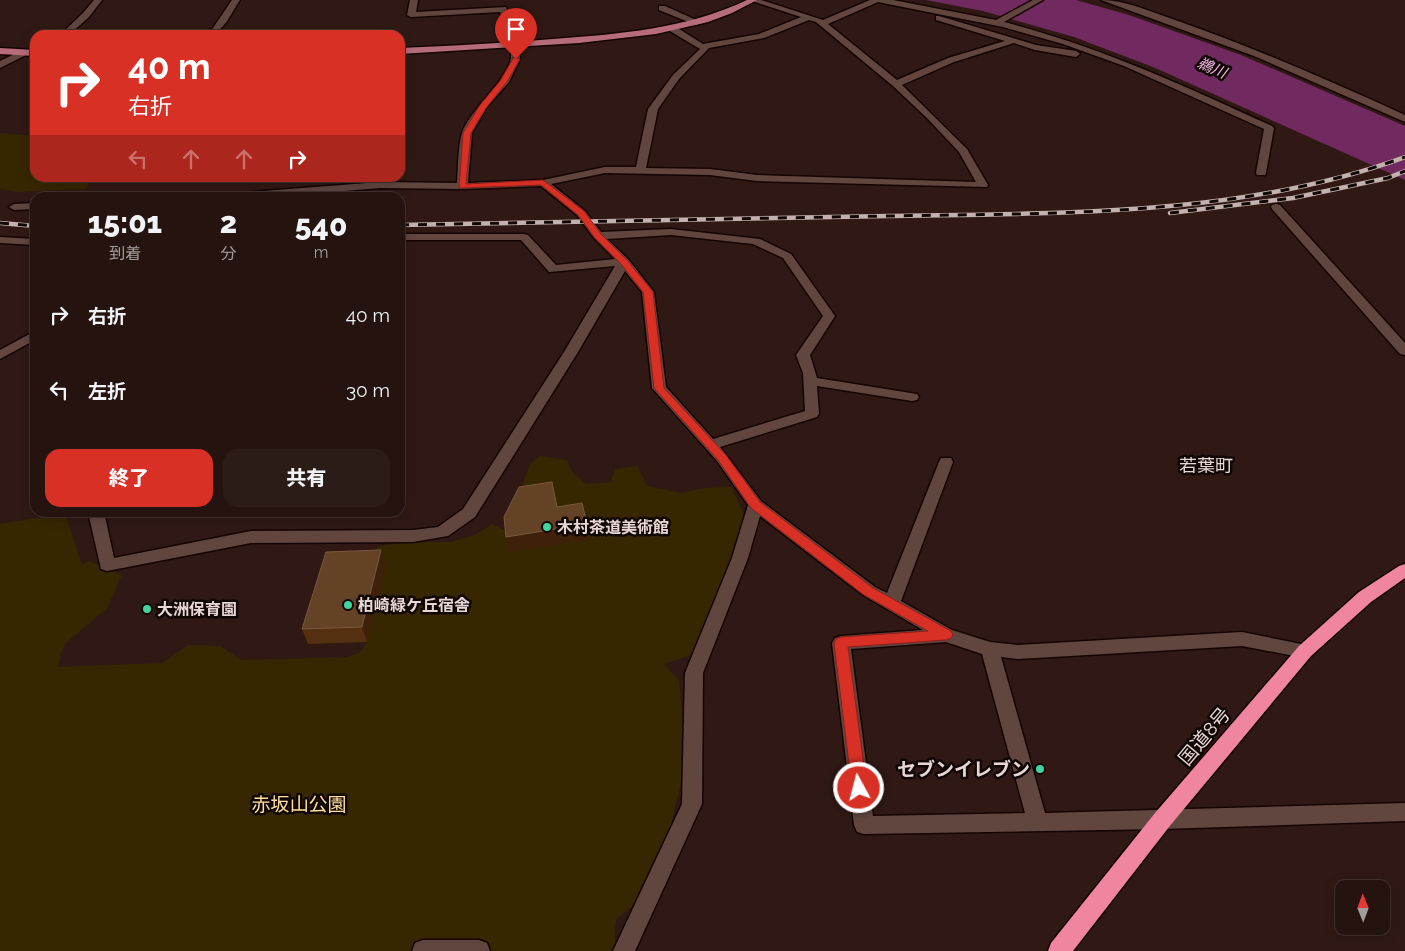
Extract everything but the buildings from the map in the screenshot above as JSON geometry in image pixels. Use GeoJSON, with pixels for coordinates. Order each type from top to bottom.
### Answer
{"type":"FeatureCollection","features":[{"type":"Feature","properties":{"kind":"highway","name":"国道8号"},"geometry":{"type":"LineString","coordinates":[[1059,951],[1162,820],[1305,651],[1366,597],[1405,570]]}},
{"type":"Feature","properties":{"kind":"main road"},"geometry":{"type":"LineString","coordinates":[[405,50],[515,45],[609,38],[673,29],[698,23],[729,12],[753,0]]}},
{"type":"Feature","properties":{"kind":"main road"},"geometry":{"type":"LineString","coordinates":[[0,51],[30,53]]}},
{"type":"Feature","properties":{"kind":"street"},"geometry":{"type":"LineString","coordinates":[[70,30],[86,15],[98,0]]}},
{"type":"Feature","properties":{"kind":"street"},"geometry":{"type":"LineString","coordinates":[[216,30],[236,0]]}},
{"type":"Feature","properties":{"kind":"street"},"geometry":{"type":"LineString","coordinates":[[414,0],[411,15],[504,9],[515,45],[516,59],[504,82],[482,107],[467,133],[462,186]]}},
{"type":"Feature","properties":{"kind":"street"},"geometry":{"type":"LineString","coordinates":[[291,192],[380,185],[462,186],[543,183],[605,170],[710,172],[758,178],[983,185],[963,151],[930,116],[896,84],[822,23],[809,17],[753,0]]}},
{"type":"Feature","properties":{"kind":"street"},"geometry":{"type":"LineString","coordinates":[[878,0],[1036,47],[1107,57]]}},
{"type":"Feature","properties":{"kind":"street"},"geometry":{"type":"LineString","coordinates":[[822,23],[878,0],[999,22],[1068,43],[1107,57],[1269,128],[1261,173]]}},
{"type":"Feature","properties":{"kind":"street"},"geometry":{"type":"LineString","coordinates":[[999,22],[1038,0]]}},
{"type":"Feature","properties":{"kind":"street"},"geometry":{"type":"LineString","coordinates":[[1105,0],[1244,48],[1405,119]]}},
{"type":"Feature","properties":{"kind":"street"},"geometry":{"type":"LineString","coordinates":[[662,8],[698,23]]}},
{"type":"Feature","properties":{"kind":"street"},"geometry":{"type":"LineString","coordinates":[[702,47],[761,36],[809,17]]}},
{"type":"Feature","properties":{"kind":"street"},"geometry":{"type":"LineString","coordinates":[[640,171],[653,109],[676,77],[705,49],[673,29]]}},
{"type":"Feature","properties":{"kind":"street"},"geometry":{"type":"LineString","coordinates":[[896,84],[951,60],[1012,41]]}},
{"type":"Feature","properties":{"kind":"street"},"geometry":{"type":"LineString","coordinates":[[0,65],[23,53]]}},
{"type":"Feature","properties":{"kind":"street"},"geometry":{"type":"LineString","coordinates":[[543,183],[581,213],[598,236],[624,262],[648,292],[659,388],[722,458],[756,505],[869,591],[946,635],[990,649],[1018,652],[1242,639],[1305,651]]}},
{"type":"Feature","properties":{"kind":"street"},"geometry":{"type":"LineString","coordinates":[[14,206],[30,206]]}},
{"type":"Feature","properties":{"kind":"street"},"geometry":{"type":"LineString","coordinates":[[1276,207],[1405,351]]}},
{"type":"Feature","properties":{"kind":"street"},"geometry":{"type":"LineString","coordinates":[[598,236],[671,232],[756,241],[787,256],[828,316],[802,355],[810,373],[812,414],[710,445]]}},
{"type":"Feature","properties":{"kind":"street"},"geometry":{"type":"LineString","coordinates":[[405,237],[524,238],[553,269],[624,262]]}},
{"type":"Feature","properties":{"kind":"street"},"geometry":{"type":"LineString","coordinates":[[0,240],[30,242]]}},
{"type":"Feature","properties":{"kind":"street"},"geometry":{"type":"LineString","coordinates":[[97,517],[107,566],[251,537],[413,536],[442,532],[469,513],[571,352],[624,262]]}},
{"type":"Feature","properties":{"kind":"street"},"geometry":{"type":"LineString","coordinates":[[0,355],[30,338]]}},
{"type":"Feature","properties":{"kind":"street"},"geometry":{"type":"LineString","coordinates":[[811,381],[912,397]]}},
{"type":"Feature","properties":{"kind":"street"},"geometry":{"type":"LineString","coordinates":[[891,604],[946,462]]}},
{"type":"Feature","properties":{"kind":"street"},"geometry":{"type":"LineString","coordinates":[[624,951],[692,804],[694,673],[740,558],[756,505]]}},
{"type":"Feature","properties":{"kind":"street"},"geometry":{"type":"LineString","coordinates":[[946,635],[841,643],[864,824],[1162,820],[1405,812]]}},
{"type":"Feature","properties":{"kind":"street"},"geometry":{"type":"LineString","coordinates":[[990,649],[1038,822]]}},
{"type":"Feature","properties":{"kind":"street"},"geometry":{"type":"LineString","coordinates":[[422,951],[479,951]]}},
{"type":"Feature","properties":{"kind":"green space"},"geometry":{"type":"Polygon","coordinates":[[[0,133],[30,136],[30,182],[90,182],[86,189],[18,192],[0,189],[0,133]]]}},
{"type":"Feature","properties":{"kind":"green space","name":"赤坂山公園"},"geometry":{"type":"Polygon","coordinates":[[[540,456],[567,460],[572,472],[586,484],[611,482],[615,469],[637,466],[647,486],[681,493],[705,488],[731,487],[743,512],[744,539],[709,637],[688,656],[664,664],[679,680],[684,735],[683,775],[655,888],[617,918],[615,951],[0,951],[0,524],[41,517],[66,517],[82,565],[89,561],[122,575],[107,608],[66,643],[61,652],[58,667],[162,663],[189,645],[220,646],[241,660],[347,657],[359,653],[367,642],[386,566],[367,566],[378,547],[401,542],[450,542],[475,535],[492,524],[506,531],[530,464],[540,456]]]}},
{"type":"Feature","properties":{"kind":"water","name":"鵜川"},"geometry":{"type":"Polygon","coordinates":[[[926,0],[1076,0],[1129,15],[1241,55],[1405,126],[1405,180],[1153,67],[1074,37],[983,11],[926,0]]]}},
{"type":"Feature","properties":{"kind":"railway"},"geometry":{"type":"LineString","coordinates":[[405,225],[1019,214],[1150,208],[1215,201],[1279,191],[1343,177],[1405,157]]}},
{"type":"Feature","properties":{"kind":"railway"},"geometry":{"type":"LineString","coordinates":[[1170,213],[1293,198],[1388,178],[1405,171]]}},
{"type":"Feature","properties":{"kind":"railway"},"geometry":{"type":"LineString","coordinates":[[0,223],[30,226]]}},
{"type":"Feature","properties":{"kind":"place","name":"木村茶道美術館"},"geometry":{"type":"Point","coordinates":[547,527]}},
{"type":"Feature","properties":{"kind":"place","name":"柏崎緑ケ丘宿舎"},"geometry":{"type":"Point","coordinates":[348,605]}},
{"type":"Feature","properties":{"kind":"place","name":"大洲保育園"},"geometry":{"type":"Point","coordinates":[147,609]}},
{"type":"Feature","properties":{"kind":"place","name":"セブンイレブン"},"geometry":{"type":"Point","coordinates":[1040,769]}},
{"type":"Feature","properties":{"kind":"district","name":"若葉町"},"geometry":{"type":"Point","coordinates":[1206,466]}},
{"type":"Feature","properties":{"kind":"route"},"geometry":{"type":"LineString","coordinates":[[516,59],[504,82],[482,107],[467,133],[462,186],[543,183],[581,213],[598,236],[624,262],[648,292],[659,388],[722,458],[756,505],[869,591],[946,635],[841,643],[859,788]]}}]}
